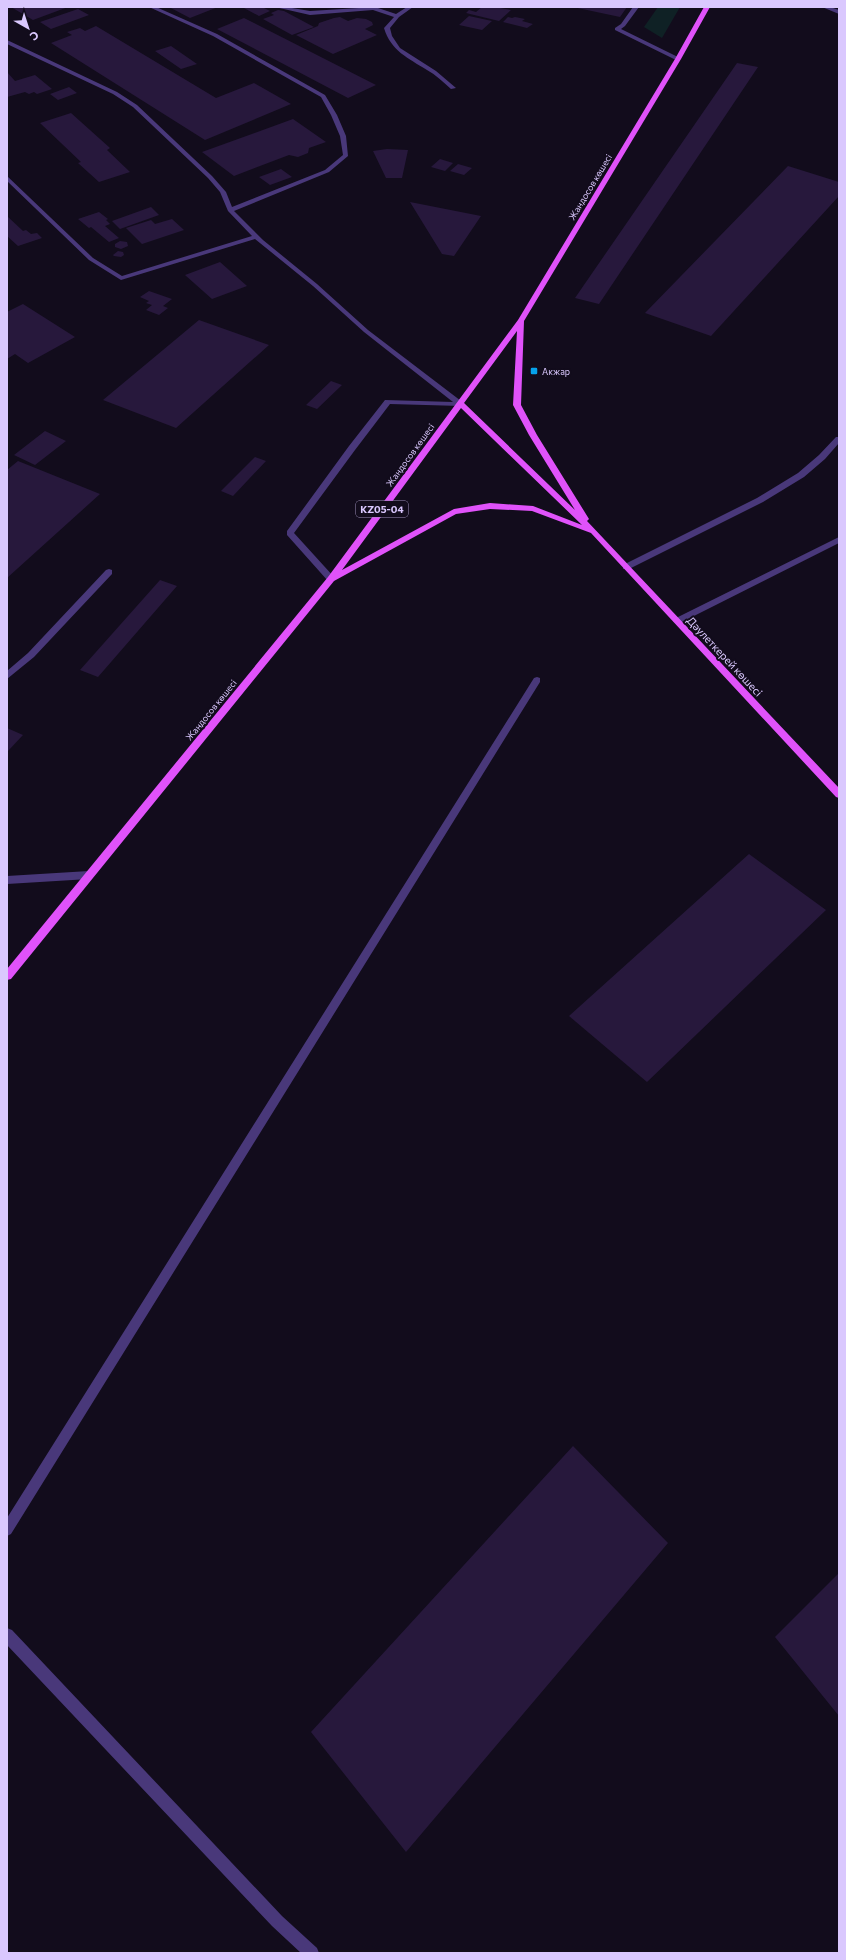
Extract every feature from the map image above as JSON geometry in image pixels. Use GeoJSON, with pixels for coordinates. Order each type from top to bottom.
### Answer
{"type":"FeatureCollection","features":[{"type":"Feature","properties":{"kind":"main road","name":"Жандосов көшесі"},"geometry":{"type":"LineString","coordinates":[[7,976],[331,579],[521,322],[678,59],[707,7]]}},
{"type":"Feature","properties":{"kind":"main road"},"geometry":{"type":"LineString","coordinates":[[521,322],[517,405],[533,435],[594,532]]}},
{"type":"Feature","properties":{"kind":"main road"},"geometry":{"type":"LineString","coordinates":[[460,404],[594,532]]}},
{"type":"Feature","properties":{"kind":"main road"},"geometry":{"type":"LineString","coordinates":[[331,579],[454,512],[490,506],[533,509],[594,532]]}},
{"type":"Feature","properties":{"kind":"main road","name":"Дәулеткерей көшесі"},"geometry":{"type":"LineString","coordinates":[[594,532],[839,794]]}},
{"type":"Feature","properties":{"kind":"street"},"geometry":{"type":"LineString","coordinates":[[152,7],[215,35],[323,96],[334,115],[343,136],[346,155],[327,171],[230,210]]}},
{"type":"Feature","properties":{"kind":"street"},"geometry":{"type":"LineString","coordinates":[[278,7],[310,13],[373,8],[397,16]]}},
{"type":"Feature","properties":{"kind":"street"},"geometry":{"type":"LineString","coordinates":[[410,7],[397,16],[387,28],[389,38],[399,50],[430,69],[453,88]]}},
{"type":"Feature","properties":{"kind":"street"},"geometry":{"type":"LineString","coordinates":[[636,7],[617,29],[678,59]]}},
{"type":"Feature","properties":{"kind":"street"},"geometry":{"type":"LineString","coordinates":[[825,7],[839,12]]}},
{"type":"Feature","properties":{"kind":"street"},"geometry":{"type":"LineString","coordinates":[[7,42],[115,93],[135,106],[210,177],[223,192],[230,210],[256,236],[315,285],[366,331],[460,404]]}},
{"type":"Feature","properties":{"kind":"street"},"geometry":{"type":"LineString","coordinates":[[7,178],[91,259],[121,278],[256,236]]}},
{"type":"Feature","properties":{"kind":"street"},"geometry":{"type":"LineString","coordinates":[[331,579],[290,533],[352,448],[388,402],[460,404]]}},
{"type":"Feature","properties":{"kind":"street"},"geometry":{"type":"LineString","coordinates":[[626,567],[760,500],[801,475],[822,457],[839,438]]}},
{"type":"Feature","properties":{"kind":"street"},"geometry":{"type":"LineString","coordinates":[[677,621],[839,540]]}},
{"type":"Feature","properties":{"kind":"street"},"geometry":{"type":"LineString","coordinates":[[7,676],[32,655],[109,572]]}},
{"type":"Feature","properties":{"kind":"street"},"geometry":{"type":"LineString","coordinates":[[7,1530],[537,680]]}},
{"type":"Feature","properties":{"kind":"street"},"geometry":{"type":"LineString","coordinates":[[7,880],[89,875]]}},
{"type":"Feature","properties":{"kind":"street"},"geometry":{"type":"LineString","coordinates":[[7,1635],[277,1921],[312,1953]]}},
{"type":"Feature","properties":{"kind":"shaded area"},"geometry":{"type":"Polygon","coordinates":[[[658,7],[680,7],[662,38],[644,27],[658,7]]]}},
{"type":"Feature","properties":{"kind":"building"},"geometry":{"type":"Polygon","coordinates":[[[11,7],[68,7],[33,20],[11,7]]]}},
{"type":"Feature","properties":{"kind":"building"},"geometry":{"type":"Polygon","coordinates":[[[169,7],[218,7],[190,18],[169,7]]]}},
{"type":"Feature","properties":{"kind":"building"},"geometry":{"type":"Polygon","coordinates":[[[262,7],[270,11],[259,16],[244,8],[262,7]]]}},
{"type":"Feature","properties":{"kind":"building"},"geometry":{"type":"Polygon","coordinates":[[[482,7],[495,7],[511,10],[499,21],[466,13],[469,10],[476,12],[482,7]]]}},
{"type":"Feature","properties":{"kind":"building"},"geometry":{"type":"Polygon","coordinates":[[[573,7],[627,7],[620,17],[573,7]]]}},
{"type":"Feature","properties":{"kind":"building"},"geometry":{"type":"Polygon","coordinates":[[[78,9],[89,15],[51,29],[40,22],[78,9]]]}},
{"type":"Feature","properties":{"kind":"building"},"geometry":{"type":"Polygon","coordinates":[[[278,10],[284,11],[314,27],[292,35],[263,19],[274,15],[271,13],[278,10]]]}},
{"type":"Feature","properties":{"kind":"building"},"geometry":{"type":"Polygon","coordinates":[[[469,16],[492,21],[482,30],[459,25],[469,16]]]}},
{"type":"Feature","properties":{"kind":"building"},"geometry":{"type":"Polygon","coordinates":[[[340,17],[348,21],[357,18],[366,19],[372,22],[373,25],[365,29],[377,35],[333,54],[296,35],[318,26],[319,23],[340,17]]]}},
{"type":"Feature","properties":{"kind":"building"},"geometry":{"type":"Polygon","coordinates":[[[508,17],[525,19],[522,21],[533,24],[527,28],[503,22],[508,17]]]}},
{"type":"Feature","properties":{"kind":"building"},"geometry":{"type":"Polygon","coordinates":[[[244,18],[376,85],[348,98],[217,29],[244,18]]]}},
{"type":"Feature","properties":{"kind":"building"},"geometry":{"type":"Polygon","coordinates":[[[96,26],[216,98],[254,83],[291,104],[205,140],[51,43],[72,35],[67,32],[80,28],[85,31],[96,26]]]}},
{"type":"Feature","properties":{"kind":"building"},"geometry":{"type":"Polygon","coordinates":[[[171,46],[197,64],[181,69],[155,51],[171,46]]]}},
{"type":"Feature","properties":{"kind":"building"},"geometry":{"type":"Polygon","coordinates":[[[737,63],[758,67],[599,304],[575,298],[737,63]]]}},
{"type":"Feature","properties":{"kind":"building"},"geometry":{"type":"Polygon","coordinates":[[[7,72],[15,81],[35,75],[52,89],[37,94],[34,92],[29,94],[25,92],[7,97],[7,72]]]}},
{"type":"Feature","properties":{"kind":"building"},"geometry":{"type":"Polygon","coordinates":[[[69,87],[77,93],[58,100],[50,94],[69,87]]]}},
{"type":"Feature","properties":{"kind":"building"},"geometry":{"type":"Polygon","coordinates":[[[71,113],[110,148],[107,150],[130,172],[99,182],[78,163],[81,162],[40,123],[71,113]]]}},
{"type":"Feature","properties":{"kind":"building"},"geometry":{"type":"Polygon","coordinates":[[[293,119],[326,142],[309,148],[308,153],[298,157],[289,155],[234,176],[202,152],[293,119]]]}},
{"type":"Feature","properties":{"kind":"building"},"geometry":{"type":"Polygon","coordinates":[[[387,149],[408,150],[402,178],[386,178],[373,151],[387,149]]]}},
{"type":"Feature","properties":{"kind":"building"},"geometry":{"type":"Polygon","coordinates":[[[440,159],[453,163],[445,171],[431,167],[440,159]]]}},
{"type":"Feature","properties":{"kind":"building"},"geometry":{"type":"Polygon","coordinates":[[[458,164],[472,168],[464,175],[450,171],[458,164]]]}},
{"type":"Feature","properties":{"kind":"building"},"geometry":{"type":"Polygon","coordinates":[[[788,166],[839,182],[839,196],[711,336],[645,313],[788,166]]]}},
{"type":"Feature","properties":{"kind":"building"},"geometry":{"type":"Polygon","coordinates":[[[281,169],[292,177],[270,185],[259,177],[281,169]]]}},
{"type":"Feature","properties":{"kind":"building"},"geometry":{"type":"Polygon","coordinates":[[[410,202],[481,216],[454,256],[442,254],[410,202]]]}},
{"type":"Feature","properties":{"kind":"building"},"geometry":{"type":"Polygon","coordinates":[[[151,207],[159,215],[120,229],[112,221],[151,207]]]}},
{"type":"Feature","properties":{"kind":"building"},"geometry":{"type":"Polygon","coordinates":[[[99,212],[108,219],[106,220],[110,224],[105,226],[119,238],[109,242],[91,227],[89,228],[78,219],[99,212]]]}},
{"type":"Feature","properties":{"kind":"building"},"geometry":{"type":"Polygon","coordinates":[[[7,216],[23,231],[26,230],[31,234],[37,233],[42,238],[18,246],[7,236],[7,216]]]}},
{"type":"Feature","properties":{"kind":"building"},"geometry":{"type":"Polygon","coordinates":[[[172,219],[184,230],[142,244],[126,228],[151,220],[155,224],[172,219]]]}},
{"type":"Feature","properties":{"kind":"building"},"geometry":{"type":"Polygon","coordinates":[[[120,241],[127,242],[128,246],[121,249],[115,247],[115,244],[120,241]]]}},
{"type":"Feature","properties":{"kind":"building"},"geometry":{"type":"Polygon","coordinates":[[[118,251],[123,252],[124,255],[121,257],[113,255],[118,251]]]}},
{"type":"Feature","properties":{"kind":"building"},"geometry":{"type":"Polygon","coordinates":[[[220,262],[247,286],[212,299],[185,275],[220,262]]]}},
{"type":"Feature","properties":{"kind":"building"},"geometry":{"type":"Polygon","coordinates":[[[149,291],[172,299],[163,306],[168,308],[159,315],[146,310],[152,305],[146,303],[149,301],[140,297],[149,291]]]}},
{"type":"Feature","properties":{"kind":"building"},"geometry":{"type":"Polygon","coordinates":[[[23,304],[75,337],[28,363],[15,354],[7,359],[7,312],[23,304]]]}},
{"type":"Feature","properties":{"kind":"building"},"geometry":{"type":"Polygon","coordinates":[[[199,320],[269,345],[176,428],[103,400],[199,320]]]}},
{"type":"Feature","properties":{"kind":"building"},"geometry":{"type":"Polygon","coordinates":[[[331,381],[342,385],[317,409],[306,405],[331,381]]]}},
{"type":"Feature","properties":{"kind":"building"},"geometry":{"type":"Polygon","coordinates":[[[45,431],[66,441],[35,465],[14,455],[45,431]]]}},
{"type":"Feature","properties":{"kind":"building"},"geometry":{"type":"Polygon","coordinates":[[[255,457],[266,461],[233,496],[221,491],[255,457]]]}},
{"type":"Feature","properties":{"kind":"building"},"geometry":{"type":"Polygon","coordinates":[[[18,461],[100,494],[7,578],[7,470],[18,461]]]}},
{"type":"Feature","properties":{"kind":"building"},"geometry":{"type":"Polygon","coordinates":[[[160,580],[177,586],[98,677],[80,670],[160,580]]]}},
{"type":"Feature","properties":{"kind":"building"},"geometry":{"type":"Polygon","coordinates":[[[7,728],[23,735],[8,751],[7,751],[7,728]]]}},
{"type":"Feature","properties":{"kind":"building"},"geometry":{"type":"Polygon","coordinates":[[[749,854],[826,910],[647,1082],[569,1016],[749,854]]]}},
{"type":"Feature","properties":{"kind":"building"},"geometry":{"type":"Polygon","coordinates":[[[573,1446],[668,1543],[406,1852],[311,1732],[573,1446]]]}},
{"type":"Feature","properties":{"kind":"building"},"geometry":{"type":"Polygon","coordinates":[[[839,1573],[839,1716],[775,1637],[839,1573]]]}},
{"type":"Feature","properties":{"kind":"place","name":"Акжар"},"geometry":{"type":"Point","coordinates":[534,371]}}]}
